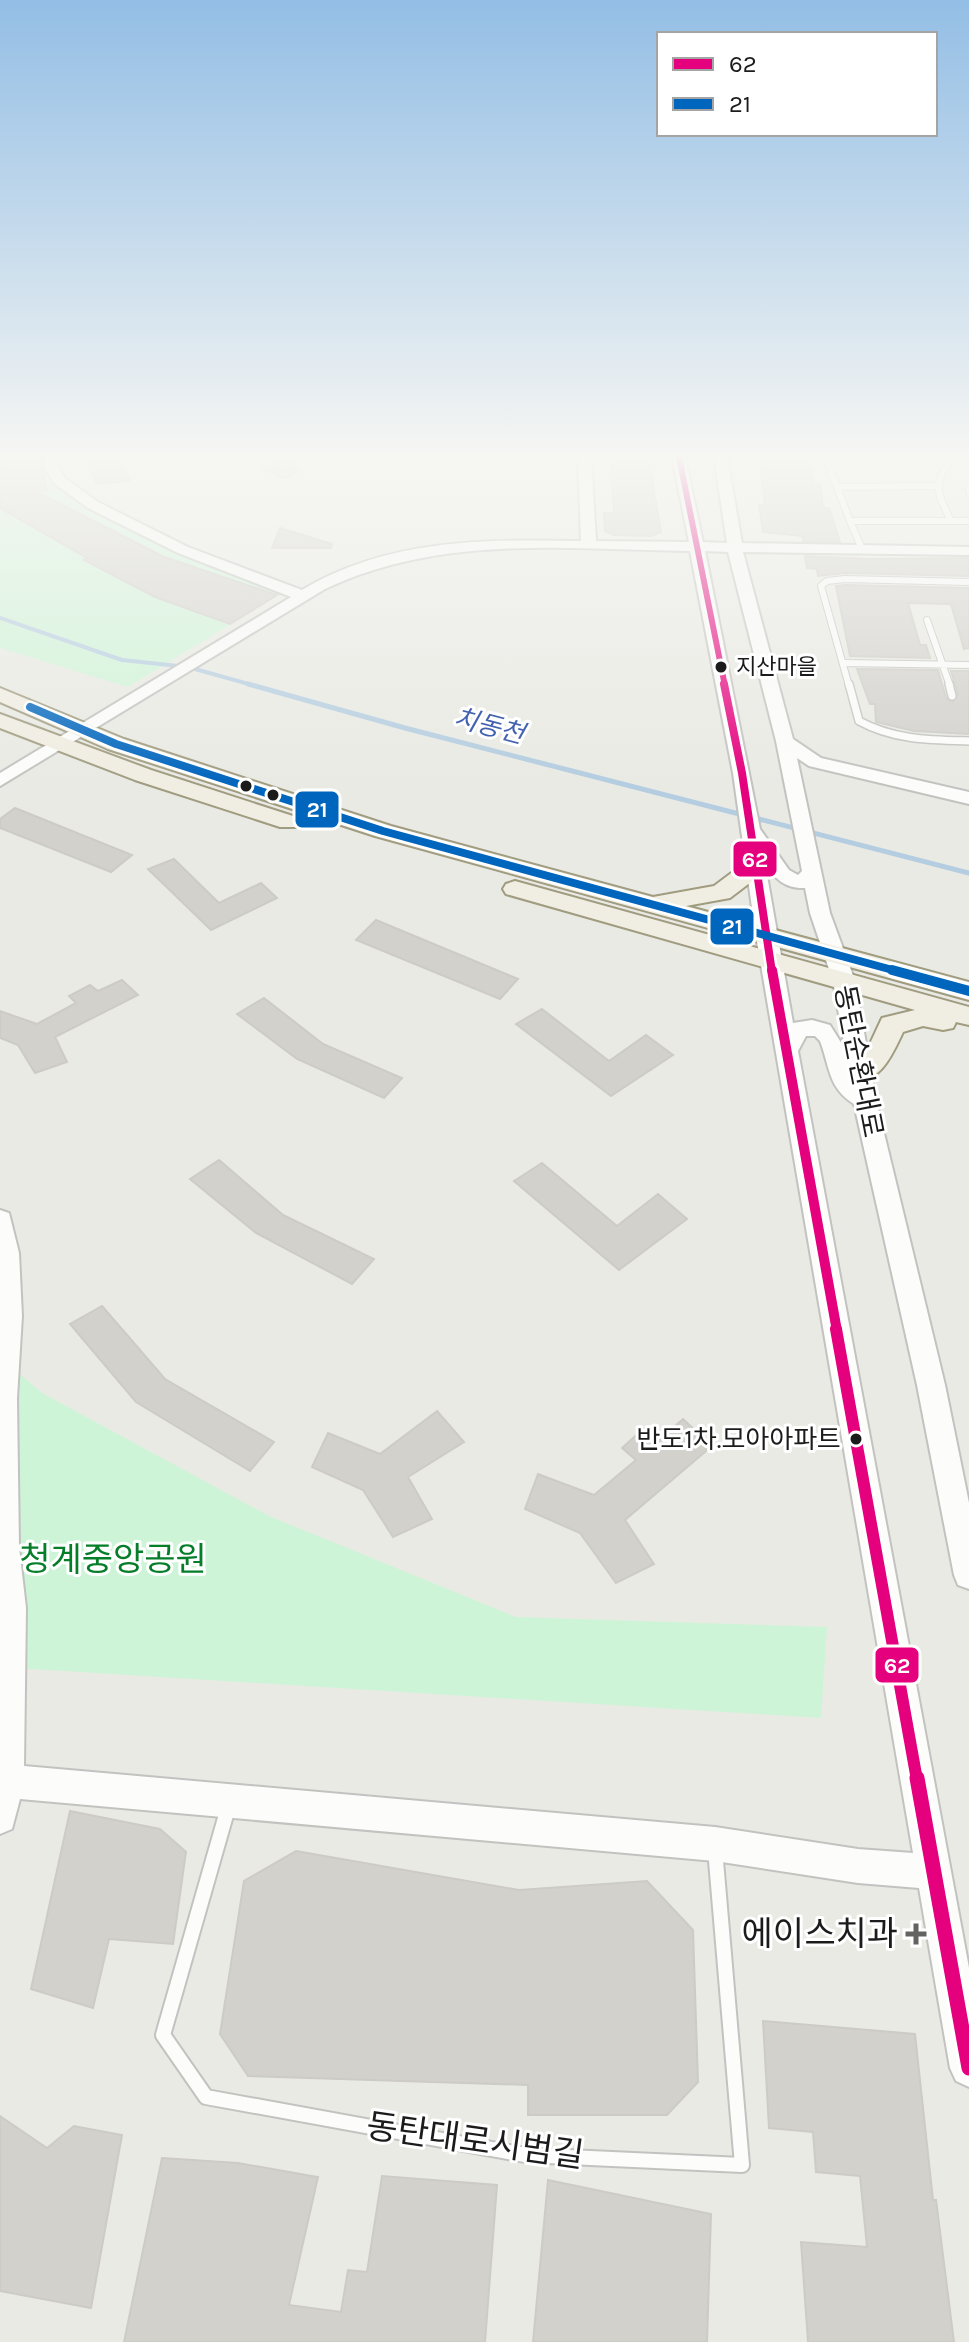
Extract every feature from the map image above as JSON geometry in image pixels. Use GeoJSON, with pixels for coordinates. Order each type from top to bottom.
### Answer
{"type":"FeatureCollection","features":[{"type":"Feature","properties":{"kind":"main road"},"geometry":{"type":"LineString","coordinates":[[0,694],[82,730],[219,779],[383,831],[652,904],[769,948],[844,981],[969,1016]]}},
{"type":"Feature","properties":{"kind":"main road"},"geometry":{"type":"LineString","coordinates":[[0,720],[58,745],[228,804],[769,948],[835,955],[969,991]]}},
{"type":"Feature","properties":{"kind":"main road"},"geometry":{"type":"LineString","coordinates":[[652,904],[721,893],[755,867]]}},
{"type":"Feature","properties":{"kind":"main road"},"geometry":{"type":"LineString","coordinates":[[861,1072],[879,1053],[892,1025],[923,1017],[962,1025],[969,1023]]}},
{"type":"Feature","properties":{"kind":"street"},"geometry":{"type":"LineString","coordinates":[[226,566],[303,596]]}},
{"type":"Feature","properties":{"kind":"street"},"geometry":{"type":"LineString","coordinates":[[0,781],[303,596],[362,566]]}},
{"type":"Feature","properties":{"kind":"street"},"geometry":{"type":"LineString","coordinates":[[700,566],[742,773],[769,948],[969,2068]]}},
{"type":"Feature","properties":{"kind":"street","name":"동탄순환대로"},"geometry":{"type":"LineString","coordinates":[[739,566],[795,783],[820,913],[844,981],[865,1100],[931,1385],[969,1575]]}},
{"type":"Feature","properties":{"kind":"street"},"geometry":{"type":"LineString","coordinates":[[703,584],[705,572],[721,569],[725,571],[730,584],[746,595]]}},
{"type":"Feature","properties":{"kind":"street"},"geometry":{"type":"LineString","coordinates":[[785,741],[815,762],[969,798]]}},
{"type":"Feature","properties":{"kind":"street"},"geometry":{"type":"LineString","coordinates":[[795,783],[815,762]]}},
{"type":"Feature","properties":{"kind":"street"},"geometry":{"type":"LineString","coordinates":[[750,828],[788,879],[803,882],[814,877]]}},
{"type":"Feature","properties":{"kind":"street"},"geometry":{"type":"LineString","coordinates":[[788,1049],[792,1035],[798,1029],[810,1027],[821,1030],[836,1050],[844,1084],[865,1100]]}},
{"type":"Feature","properties":{"kind":"street"},"geometry":{"type":"LineString","coordinates":[[0,1220],[6,1253],[9,1316],[3,1398],[4,1547],[11,1571],[8,1781],[0,1817]]}},
{"type":"Feature","properties":{"kind":"street"},"geometry":{"type":"LineString","coordinates":[[8,1781],[715,1844],[858,1866],[935,1872]]}},
{"type":"Feature","properties":{"kind":"lane"},"geometry":{"type":"LineString","coordinates":[[969,582],[845,579],[827,581],[821,586],[859,721],[871,729],[917,740],[969,741]]}},
{"type":"Feature","properties":{"kind":"lane"},"geometry":{"type":"LineString","coordinates":[[927,620],[945,665],[952,696]]}},
{"type":"Feature","properties":{"kind":"lane"},"geometry":{"type":"LineString","coordinates":[[845,663],[969,665]]}},
{"type":"Feature","properties":{"kind":"lane","name":"동탄대로시범길"},"geometry":{"type":"LineString","coordinates":[[230,1801],[163,2035],[206,2097],[525,2155],[742,2165],[715,1844]]}},
{"type":"Feature","properties":{"kind":"green space"},"geometry":{"type":"Polygon","coordinates":[[[0,566],[218,566],[282,593],[128,687],[0,648],[0,566]]]}},
{"type":"Feature","properties":{"kind":"green space","name":"청계중앙공원"},"geometry":{"type":"Polygon","coordinates":[[[0,1357],[42,1393],[269,1516],[516,1617],[827,1627],[821,1718],[0,1667],[0,1357]]]}},
{"type":"Feature","properties":{"kind":"building"},"geometry":{"type":"Polygon","coordinates":[[[96,566],[192,566],[277,595],[230,624],[155,597],[96,566]]]}},
{"type":"Feature","properties":{"kind":"building"},"geometry":{"type":"Polygon","coordinates":[[[969,566],[969,576],[845,573],[818,576],[817,569],[807,568],[969,566]]]}},
{"type":"Feature","properties":{"kind":"building"},"geometry":{"type":"Polygon","coordinates":[[[836,586],[969,588],[969,648],[964,649],[951,604],[908,603],[920,645],[926,645],[930,658],[850,656],[836,586]]]}},
{"type":"Feature","properties":{"kind":"building"},"geometry":{"type":"Polygon","coordinates":[[[857,669],[938,670],[946,698],[953,702],[958,695],[951,671],[969,671],[969,734],[914,731],[876,722],[875,704],[870,704],[857,669]]]}},
{"type":"Feature","properties":{"kind":"building"},"geometry":{"type":"Polygon","coordinates":[[[15,808],[132,855],[111,872],[0,828],[0,819],[15,808]]]}},
{"type":"Feature","properties":{"kind":"building"},"geometry":{"type":"Polygon","coordinates":[[[174,859],[219,903],[261,883],[277,898],[211,930],[148,869],[174,859]]]}},
{"type":"Feature","properties":{"kind":"building"},"geometry":{"type":"Polygon","coordinates":[[[376,920],[518,979],[500,999],[356,940],[376,920]]]}},
{"type":"Feature","properties":{"kind":"building"},"geometry":{"type":"Polygon","coordinates":[[[122,980],[138,995],[55,1037],[67,1062],[35,1073],[18,1045],[0,1038],[0,1011],[37,1024],[76,1003],[69,996],[90,985],[98,991],[122,980]]]}},
{"type":"Feature","properties":{"kind":"building"},"geometry":{"type":"Polygon","coordinates":[[[264,998],[323,1044],[402,1078],[384,1098],[297,1059],[237,1014],[264,998]]]}},
{"type":"Feature","properties":{"kind":"building"},"geometry":{"type":"Polygon","coordinates":[[[542,1009],[609,1061],[646,1035],[673,1055],[611,1096],[516,1024],[542,1009]]]}},
{"type":"Feature","properties":{"kind":"building"},"geometry":{"type":"Polygon","coordinates":[[[219,1160],[283,1215],[374,1259],[352,1284],[256,1233],[190,1179],[219,1160]]]}},
{"type":"Feature","properties":{"kind":"building"},"geometry":{"type":"Polygon","coordinates":[[[542,1163],[617,1226],[658,1194],[687,1219],[619,1270],[514,1181],[542,1163]]]}},
{"type":"Feature","properties":{"kind":"building"},"geometry":{"type":"Polygon","coordinates":[[[102,1306],[165,1379],[274,1442],[250,1471],[136,1402],[70,1324],[102,1306]]]}},
{"type":"Feature","properties":{"kind":"building"},"geometry":{"type":"Polygon","coordinates":[[[437,1411],[464,1442],[408,1477],[432,1519],[393,1537],[363,1490],[312,1467],[328,1433],[380,1454],[437,1411]]]}},
{"type":"Feature","properties":{"kind":"building"},"geometry":{"type":"Polygon","coordinates":[[[683,1419],[712,1446],[625,1520],[654,1564],[616,1583],[580,1533],[525,1509],[538,1474],[594,1495],[636,1460],[622,1448],[644,1428],[659,1440],[683,1419]]]}},
{"type":"Feature","properties":{"kind":"building"},"geometry":{"type":"Polygon","coordinates":[[[70,1811],[160,1829],[186,1852],[173,1944],[109,1939],[93,2008],[31,1989],[70,1811]]]}},
{"type":"Feature","properties":{"kind":"building"},"geometry":{"type":"Polygon","coordinates":[[[296,1851],[519,1890],[647,1881],[693,1930],[698,2082],[667,2115],[528,2115],[528,2085],[248,2076],[220,2034],[244,1881],[296,1851]]]}},
{"type":"Feature","properties":{"kind":"building"},"geometry":{"type":"Polygon","coordinates":[[[763,2021],[915,2034],[933,2200],[936,2200],[954,2342],[808,2342],[801,2242],[867,2247],[860,2176],[816,2172],[813,2132],[769,2128],[763,2021]]]}},
{"type":"Feature","properties":{"kind":"building"},"geometry":{"type":"Polygon","coordinates":[[[0,2116],[47,2148],[74,2126],[122,2135],[91,2308],[0,2291],[0,2116]]]}},
{"type":"Feature","properties":{"kind":"building"},"geometry":{"type":"Polygon","coordinates":[[[162,2158],[238,2163],[318,2177],[289,2305],[341,2312],[348,2270],[367,2272],[382,2176],[497,2185],[485,2342],[124,2342],[162,2158]]]}},
{"type":"Feature","properties":{"kind":"building"},"geometry":{"type":"Polygon","coordinates":[[[548,2180],[711,2214],[707,2342],[533,2342],[548,2180]]]}},
{"type":"Feature","properties":{"kind":"waterway","name":"치동천"},"geometry":{"type":"LineString","coordinates":[[0,618],[122,660],[188,667],[256,686]]}},
{"type":"Feature","properties":{"kind":"waterway","name":"치동천"},"geometry":{"type":"LineString","coordinates":[[248,684],[405,728],[969,873]]}},
{"type":"Feature","properties":{"kind":"transit line","name":"62"},"geometry":{"type":"LineString","coordinates":[[701,566],[742,773],[766,936],[969,2068]]}},
{"type":"Feature","properties":{"kind":"transit line","name":"21"},"geometry":{"type":"LineString","coordinates":[[30,707],[116,744],[383,831],[969,991]]}},
{"type":"Feature","properties":{"kind":"place","name":"지산마을"},"geometry":{"type":"Point","coordinates":[721,667]}},
{"type":"Feature","properties":{"kind":"place","name":"반도1차.모아아파트"},"geometry":{"type":"Point","coordinates":[856,1439]}},
{"type":"Feature","properties":{"kind":"place","name":"에이스치과"},"geometry":{"type":"Point","coordinates":[916,1934]}}]}
